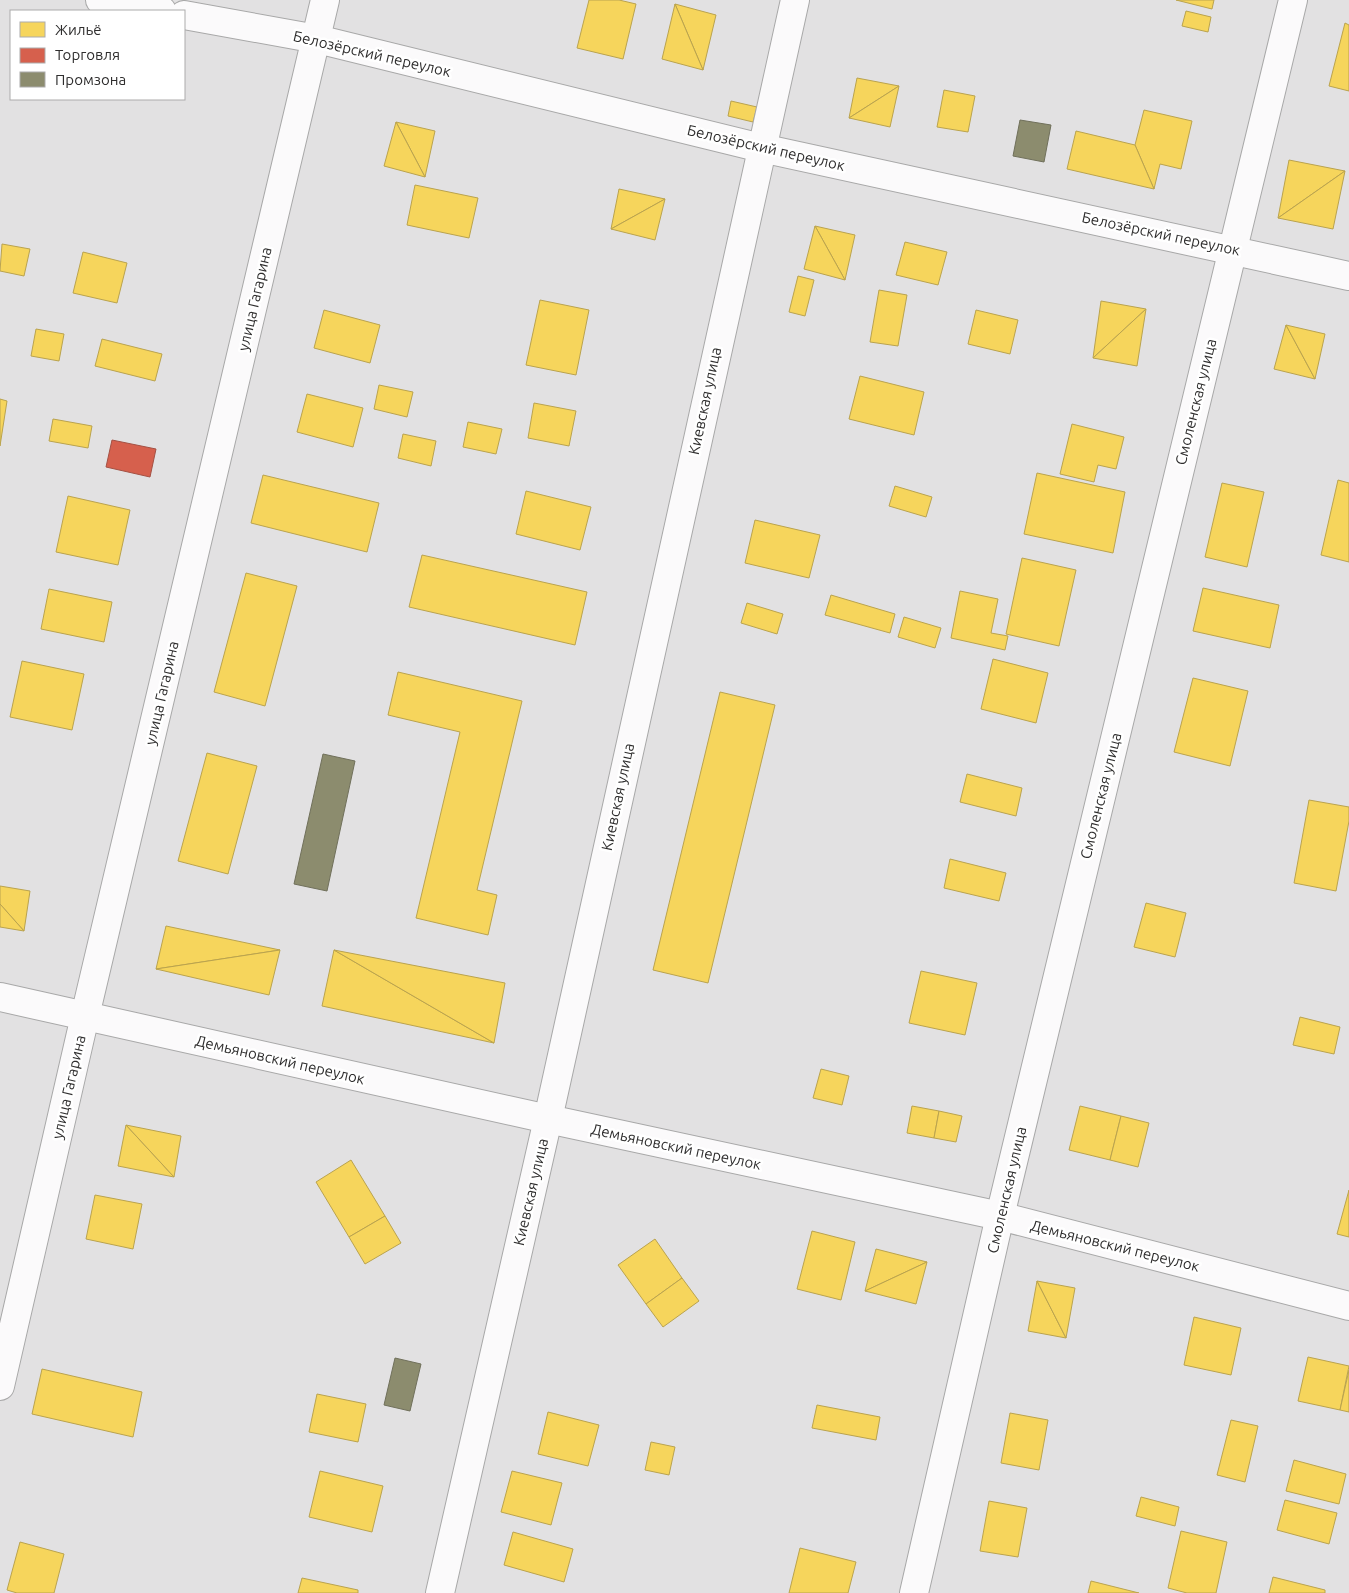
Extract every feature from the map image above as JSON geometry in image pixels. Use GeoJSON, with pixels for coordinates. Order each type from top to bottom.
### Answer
{"type":"FeatureCollection","features":[{"type":"Feature","properties":{"kind":"street"},"geometry":{"type":"LineString","coordinates":[[100,0],[156,10]]}},
{"type":"Feature","properties":{"kind":"street","name":"улица Гагарина"},"geometry":{"type":"LineString","coordinates":[[0,1386],[85,1016],[326,0]]}},
{"type":"Feature","properties":{"kind":"street","name":"Киевская улица"},"geometry":{"type":"LineString","coordinates":[[440,1593],[548,1119],[795,0]]}},
{"type":"Feature","properties":{"kind":"street","name":"Смоленская улица"},"geometry":{"type":"LineString","coordinates":[[914,1593],[1000,1216],[1293,0]]}},
{"type":"Feature","properties":{"kind":"street","name":"Белозёрский переулок"},"geometry":{"type":"LineString","coordinates":[[185,15],[316,39],[761,148],[1349,276]]}},
{"type":"Feature","properties":{"kind":"street","name":"Демьяновский переулок"},"geometry":{"type":"LineString","coordinates":[[0,997],[548,1119],[1000,1216],[1349,1306]]}},
{"type":"Feature","properties":{"kind":"building: Жильё"},"geometry":{"type":"Polygon","coordinates":[[[589,0],[619,0],[636,4],[623,59],[577,48],[589,0]]]}},
{"type":"Feature","properties":{"kind":"building: Жильё"},"geometry":{"type":"Polygon","coordinates":[[[1176,0],[1214,0],[1212,9],[1176,0]]]}},
{"type":"Feature","properties":{"kind":"building: Жильё"},"geometry":{"type":"Polygon","coordinates":[[[675,4],[716,15],[703,70],[675,4]]]}},
{"type":"Feature","properties":{"kind":"building: Жильё"},"geometry":{"type":"Polygon","coordinates":[[[675,4],[703,70],[662,59],[675,4]]]}},
{"type":"Feature","properties":{"kind":"building: Жильё"},"geometry":{"type":"Polygon","coordinates":[[[1186,11],[1211,17],[1208,32],[1182,26],[1186,11]]]}},
{"type":"Feature","properties":{"kind":"building: Жильё"},"geometry":{"type":"Polygon","coordinates":[[[1345,23],[1349,25],[1349,91],[1329,86],[1345,23]]]}},
{"type":"Feature","properties":{"kind":"building: Жильё"},"geometry":{"type":"Polygon","coordinates":[[[857,78],[899,86],[849,118],[857,78]]]}},
{"type":"Feature","properties":{"kind":"building: Жильё"},"geometry":{"type":"Polygon","coordinates":[[[899,86],[890,127],[849,118],[899,86]]]}},
{"type":"Feature","properties":{"kind":"building: Жильё"},"geometry":{"type":"Polygon","coordinates":[[[944,90],[975,96],[968,132],[937,127],[944,90]]]}},
{"type":"Feature","properties":{"kind":"building: Жильё"},"geometry":{"type":"Polygon","coordinates":[[[731,101],[757,107],[753,122],[728,116],[731,101]]]}},
{"type":"Feature","properties":{"kind":"building: Жильё"},"geometry":{"type":"Polygon","coordinates":[[[1144,110],[1192,121],[1181,169],[1160,164],[1154,189],[1135,145],[1144,110]]]}},
{"type":"Feature","properties":{"kind":"building: Жильё"},"geometry":{"type":"Polygon","coordinates":[[[396,122],[435,131],[425,177],[396,122]]]}},
{"type":"Feature","properties":{"kind":"building: Жильё"},"geometry":{"type":"Polygon","coordinates":[[[396,122],[425,177],[384,166],[396,122]]]}},
{"type":"Feature","properties":{"kind":"building: Жильё"},"geometry":{"type":"Polygon","coordinates":[[[1076,131],[1135,145],[1154,189],[1067,169],[1076,131]]]}},
{"type":"Feature","properties":{"kind":"building: Жильё"},"geometry":{"type":"Polygon","coordinates":[[[1289,160],[1345,171],[1278,218],[1289,160]]]}},
{"type":"Feature","properties":{"kind":"building: Жильё"},"geometry":{"type":"Polygon","coordinates":[[[1345,171],[1333,229],[1278,218],[1345,171]]]}},
{"type":"Feature","properties":{"kind":"building: Жильё"},"geometry":{"type":"Polygon","coordinates":[[[415,185],[478,198],[469,238],[407,225],[415,185]]]}},
{"type":"Feature","properties":{"kind":"building: Жильё"},"geometry":{"type":"Polygon","coordinates":[[[619,189],[665,199],[611,229],[619,189]]]}},
{"type":"Feature","properties":{"kind":"building: Жильё"},"geometry":{"type":"Polygon","coordinates":[[[665,199],[655,240],[611,229],[665,199]]]}},
{"type":"Feature","properties":{"kind":"building: Жильё"},"geometry":{"type":"Polygon","coordinates":[[[815,226],[855,235],[845,280],[815,226]]]}},
{"type":"Feature","properties":{"kind":"building: Жильё"},"geometry":{"type":"Polygon","coordinates":[[[815,226],[845,280],[804,269],[815,226]]]}},
{"type":"Feature","properties":{"kind":"building: Жильё"},"geometry":{"type":"Polygon","coordinates":[[[905,242],[947,252],[938,285],[896,275],[905,242]]]}},
{"type":"Feature","properties":{"kind":"building: Жильё"},"geometry":{"type":"Polygon","coordinates":[[[2,244],[30,249],[24,276],[0,271],[2,244]]]}},
{"type":"Feature","properties":{"kind":"building: Жильё"},"geometry":{"type":"Polygon","coordinates":[[[83,252],[127,263],[117,303],[73,293],[83,252]]]}},
{"type":"Feature","properties":{"kind":"building: Жильё"},"geometry":{"type":"Polygon","coordinates":[[[798,276],[814,280],[805,316],[789,312],[798,276]]]}},
{"type":"Feature","properties":{"kind":"building: Жильё"},"geometry":{"type":"Polygon","coordinates":[[[879,290],[907,295],[898,346],[870,342],[879,290]]]}},
{"type":"Feature","properties":{"kind":"building: Жильё"},"geometry":{"type":"Polygon","coordinates":[[[540,300],[589,310],[576,375],[526,365],[540,300]]]}},
{"type":"Feature","properties":{"kind":"building: Жильё"},"geometry":{"type":"Polygon","coordinates":[[[1101,301],[1146,309],[1093,358],[1101,301]]]}},
{"type":"Feature","properties":{"kind":"building: Жильё"},"geometry":{"type":"Polygon","coordinates":[[[1146,309],[1137,366],[1093,358],[1146,309]]]}},
{"type":"Feature","properties":{"kind":"building: Жильё"},"geometry":{"type":"Polygon","coordinates":[[[324,310],[380,325],[370,363],[314,348],[324,310]]]}},
{"type":"Feature","properties":{"kind":"building: Жильё"},"geometry":{"type":"Polygon","coordinates":[[[976,310],[1018,320],[1010,354],[968,344],[976,310]]]}},
{"type":"Feature","properties":{"kind":"building: Жильё"},"geometry":{"type":"Polygon","coordinates":[[[1286,325],[1315,379],[1274,369],[1286,325]]]}},
{"type":"Feature","properties":{"kind":"building: Жильё"},"geometry":{"type":"Polygon","coordinates":[[[1286,325],[1325,334],[1315,379],[1286,325]]]}},
{"type":"Feature","properties":{"kind":"building: Жильё"},"geometry":{"type":"Polygon","coordinates":[[[36,329],[64,334],[59,361],[31,356],[36,329]]]}},
{"type":"Feature","properties":{"kind":"building: Жильё"},"geometry":{"type":"Polygon","coordinates":[[[102,339],[162,354],[155,381],[95,366],[102,339]]]}},
{"type":"Feature","properties":{"kind":"building: Жильё"},"geometry":{"type":"Polygon","coordinates":[[[860,376],[924,392],[914,435],[849,419],[860,376]]]}},
{"type":"Feature","properties":{"kind":"building: Жильё"},"geometry":{"type":"Polygon","coordinates":[[[379,385],[413,392],[407,417],[374,409],[379,385]]]}},
{"type":"Feature","properties":{"kind":"building: Жильё"},"geometry":{"type":"Polygon","coordinates":[[[307,394],[363,408],[353,447],[297,432],[307,394]]]}},
{"type":"Feature","properties":{"kind":"building: Жильё"},"geometry":{"type":"Polygon","coordinates":[[[0,399],[7,401],[0,446],[0,399]]]}},
{"type":"Feature","properties":{"kind":"building: Жильё"},"geometry":{"type":"Polygon","coordinates":[[[534,403],[576,411],[569,446],[528,438],[534,403]]]}},
{"type":"Feature","properties":{"kind":"building: Жильё"},"geometry":{"type":"Polygon","coordinates":[[[53,419],[92,426],[88,448],[49,441],[53,419]]]}},
{"type":"Feature","properties":{"kind":"building: Жильё"},"geometry":{"type":"Polygon","coordinates":[[[468,422],[502,429],[496,454],[463,447],[468,422]]]}},
{"type":"Feature","properties":{"kind":"building: Жильё"},"geometry":{"type":"Polygon","coordinates":[[[1072,424],[1124,437],[1116,469],[1098,465],[1094,482],[1060,474],[1072,424]]]}},
{"type":"Feature","properties":{"kind":"building: Жильё"},"geometry":{"type":"Polygon","coordinates":[[[403,434],[436,441],[431,466],[398,458],[403,434]]]}},
{"type":"Feature","properties":{"kind":"building: Жильё"},"geometry":{"type":"Polygon","coordinates":[[[1037,473],[1125,492],[1113,553],[1024,534],[1037,473]]]}},
{"type":"Feature","properties":{"kind":"building: Жильё"},"geometry":{"type":"Polygon","coordinates":[[[263,475],[379,503],[367,552],[251,523],[263,475]]]}},
{"type":"Feature","properties":{"kind":"building: Жильё"},"geometry":{"type":"Polygon","coordinates":[[[1338,480],[1349,483],[1349,562],[1321,555],[1338,480]]]}},
{"type":"Feature","properties":{"kind":"building: Жильё"},"geometry":{"type":"Polygon","coordinates":[[[1222,483],[1264,492],[1247,567],[1205,557],[1222,483]]]}},
{"type":"Feature","properties":{"kind":"building: Жильё"},"geometry":{"type":"Polygon","coordinates":[[[895,486],[932,497],[926,517],[889,506],[895,486]]]}},
{"type":"Feature","properties":{"kind":"building: Жильё"},"geometry":{"type":"Polygon","coordinates":[[[526,491],[591,507],[580,550],[516,534],[526,491]]]}},
{"type":"Feature","properties":{"kind":"building: Жильё"},"geometry":{"type":"Polygon","coordinates":[[[68,496],[130,510],[118,565],[56,552],[68,496]]]}},
{"type":"Feature","properties":{"kind":"building: Жильё"},"geometry":{"type":"Polygon","coordinates":[[[755,520],[820,535],[809,578],[745,563],[755,520]]]}},
{"type":"Feature","properties":{"kind":"building: Жильё"},"geometry":{"type":"Polygon","coordinates":[[[422,555],[587,592],[575,645],[409,607],[422,555]]]}},
{"type":"Feature","properties":{"kind":"building: Жильё"},"geometry":{"type":"Polygon","coordinates":[[[1022,558],[1076,570],[1059,646],[1006,634],[1022,558]]]}},
{"type":"Feature","properties":{"kind":"building: Жильё"},"geometry":{"type":"Polygon","coordinates":[[[246,573],[297,586],[265,706],[214,692],[246,573]]]}},
{"type":"Feature","properties":{"kind":"building: Жильё"},"geometry":{"type":"Polygon","coordinates":[[[1203,588],[1279,605],[1270,648],[1193,631],[1203,588]]]}},
{"type":"Feature","properties":{"kind":"building: Жильё"},"geometry":{"type":"Polygon","coordinates":[[[49,589],[112,602],[104,642],[41,629],[49,589]]]}},
{"type":"Feature","properties":{"kind":"building: Жильё"},"geometry":{"type":"Polygon","coordinates":[[[960,591],[998,599],[991,633],[1008,636],[1005,650],[951,638],[960,591]]]}},
{"type":"Feature","properties":{"kind":"building: Жильё"},"geometry":{"type":"Polygon","coordinates":[[[831,595],[895,614],[890,633],[825,615],[831,595]]]}},
{"type":"Feature","properties":{"kind":"building: Жильё"},"geometry":{"type":"Polygon","coordinates":[[[747,603],[783,614],[777,634],[741,623],[747,603]]]}},
{"type":"Feature","properties":{"kind":"building: Жильё"},"geometry":{"type":"Polygon","coordinates":[[[904,617],[941,628],[935,648],[898,637],[904,617]]]}},
{"type":"Feature","properties":{"kind":"building: Жильё"},"geometry":{"type":"Polygon","coordinates":[[[993,659],[1048,673],[1036,723],[981,709],[993,659]]]}},
{"type":"Feature","properties":{"kind":"building: Жильё"},"geometry":{"type":"Polygon","coordinates":[[[22,661],[84,674],[72,730],[10,717],[22,661]]]}},
{"type":"Feature","properties":{"kind":"building: Жильё"},"geometry":{"type":"Polygon","coordinates":[[[398,672],[522,701],[477,890],[497,895],[488,935],[416,918],[460,732],[388,715],[398,672]]]}},
{"type":"Feature","properties":{"kind":"building: Жильё"},"geometry":{"type":"Polygon","coordinates":[[[1193,678],[1248,691],[1230,766],[1174,752],[1193,678]]]}},
{"type":"Feature","properties":{"kind":"building: Жильё"},"geometry":{"type":"Polygon","coordinates":[[[720,692],[775,705],[708,983],[653,970],[720,692]]]}},
{"type":"Feature","properties":{"kind":"building: Жильё"},"geometry":{"type":"Polygon","coordinates":[[[207,753],[257,766],[228,874],[178,861],[207,753]]]}},
{"type":"Feature","properties":{"kind":"building: Жильё"},"geometry":{"type":"Polygon","coordinates":[[[967,774],[1022,788],[1016,816],[960,802],[967,774]]]}},
{"type":"Feature","properties":{"kind":"building: Жильё"},"geometry":{"type":"Polygon","coordinates":[[[1309,800],[1349,807],[1349,821],[1336,891],[1294,883],[1309,800]]]}},
{"type":"Feature","properties":{"kind":"building: Жильё"},"geometry":{"type":"Polygon","coordinates":[[[950,859],[1006,873],[999,901],[944,888],[950,859]]]}},
{"type":"Feature","properties":{"kind":"building: Жильё"},"geometry":{"type":"Polygon","coordinates":[[[0,886],[30,891],[24,931],[0,904],[0,886]]]}},
{"type":"Feature","properties":{"kind":"building: Жильё"},"geometry":{"type":"Polygon","coordinates":[[[1146,903],[1186,913],[1175,957],[1134,947],[1146,903]]]}},
{"type":"Feature","properties":{"kind":"building: Жильё"},"geometry":{"type":"Polygon","coordinates":[[[0,904],[24,931],[0,927],[0,904]]]}},
{"type":"Feature","properties":{"kind":"building: Жильё"},"geometry":{"type":"Polygon","coordinates":[[[166,926],[280,950],[156,969],[166,926]]]}},
{"type":"Feature","properties":{"kind":"building: Жильё"},"geometry":{"type":"Polygon","coordinates":[[[280,950],[269,995],[156,969],[280,950]]]}},
{"type":"Feature","properties":{"kind":"building: Жильё"},"geometry":{"type":"Polygon","coordinates":[[[334,950],[494,1043],[322,1006],[334,950]]]}},
{"type":"Feature","properties":{"kind":"building: Жильё"},"geometry":{"type":"Polygon","coordinates":[[[334,950],[505,983],[494,1043],[334,950]]]}},
{"type":"Feature","properties":{"kind":"building: Жильё"},"geometry":{"type":"Polygon","coordinates":[[[921,971],[977,983],[965,1035],[909,1023],[921,971]]]}},
{"type":"Feature","properties":{"kind":"building: Жильё"},"geometry":{"type":"Polygon","coordinates":[[[1300,1017],[1340,1027],[1334,1054],[1293,1045],[1300,1017]]]}},
{"type":"Feature","properties":{"kind":"building: Жильё"},"geometry":{"type":"Polygon","coordinates":[[[821,1069],[849,1076],[842,1105],[813,1098],[821,1069]]]}},
{"type":"Feature","properties":{"kind":"building: Жильё"},"geometry":{"type":"Polygon","coordinates":[[[912,1106],[939,1111],[934,1138],[907,1133],[912,1106]]]}},
{"type":"Feature","properties":{"kind":"building: Жильё"},"geometry":{"type":"Polygon","coordinates":[[[1080,1106],[1121,1116],[1110,1160],[1069,1150],[1080,1106]]]}},
{"type":"Feature","properties":{"kind":"building: Жильё"},"geometry":{"type":"Polygon","coordinates":[[[939,1111],[962,1116],[956,1142],[934,1138],[939,1111]]]}},
{"type":"Feature","properties":{"kind":"building: Жильё"},"geometry":{"type":"Polygon","coordinates":[[[1121,1116],[1149,1123],[1138,1167],[1110,1160],[1121,1116]]]}},
{"type":"Feature","properties":{"kind":"building: Жильё"},"geometry":{"type":"Polygon","coordinates":[[[126,1125],[174,1177],[118,1166],[126,1125]]]}},
{"type":"Feature","properties":{"kind":"building: Жильё"},"geometry":{"type":"Polygon","coordinates":[[[126,1125],[181,1136],[174,1177],[126,1125]]]}},
{"type":"Feature","properties":{"kind":"building: Жильё"},"geometry":{"type":"Polygon","coordinates":[[[351,1160],[385,1216],[349,1237],[316,1182],[351,1160]]]}},
{"type":"Feature","properties":{"kind":"building: Жильё"},"geometry":{"type":"Polygon","coordinates":[[[1349,1190],[1349,1237],[1337,1234],[1349,1190]]]}},
{"type":"Feature","properties":{"kind":"building: Жильё"},"geometry":{"type":"Polygon","coordinates":[[[95,1195],[142,1204],[133,1249],[86,1239],[95,1195]]]}},
{"type":"Feature","properties":{"kind":"building: Жильё"},"geometry":{"type":"Polygon","coordinates":[[[385,1216],[401,1243],[365,1264],[349,1237],[385,1216]]]}},
{"type":"Feature","properties":{"kind":"building: Жильё"},"geometry":{"type":"Polygon","coordinates":[[[812,1231],[855,1242],[841,1300],[797,1289],[812,1231]]]}},
{"type":"Feature","properties":{"kind":"building: Жильё"},"geometry":{"type":"Polygon","coordinates":[[[655,1239],[682,1278],[646,1304],[618,1265],[655,1239]]]}},
{"type":"Feature","properties":{"kind":"building: Жильё"},"geometry":{"type":"Polygon","coordinates":[[[876,1249],[927,1262],[865,1291],[876,1249]]]}},
{"type":"Feature","properties":{"kind":"building: Жильё"},"geometry":{"type":"Polygon","coordinates":[[[927,1262],[916,1304],[865,1291],[927,1262]]]}},
{"type":"Feature","properties":{"kind":"building: Жильё"},"geometry":{"type":"Polygon","coordinates":[[[682,1278],[699,1301],[663,1327],[646,1304],[682,1278]]]}},
{"type":"Feature","properties":{"kind":"building: Жильё"},"geometry":{"type":"Polygon","coordinates":[[[1037,1281],[1066,1338],[1028,1331],[1037,1281]]]}},
{"type":"Feature","properties":{"kind":"building: Жильё"},"geometry":{"type":"Polygon","coordinates":[[[1037,1281],[1075,1288],[1066,1338],[1037,1281]]]}},
{"type":"Feature","properties":{"kind":"building: Жильё"},"geometry":{"type":"Polygon","coordinates":[[[1194,1317],[1241,1328],[1231,1375],[1184,1365],[1194,1317]]]}},
{"type":"Feature","properties":{"kind":"building: Жильё"},"geometry":{"type":"Polygon","coordinates":[[[1308,1357],[1349,1366],[1340,1410],[1298,1401],[1308,1357]]]}},
{"type":"Feature","properties":{"kind":"building: Жильё"},"geometry":{"type":"Polygon","coordinates":[[[42,1369],[142,1392],[133,1437],[32,1414],[42,1369]]]}},
{"type":"Feature","properties":{"kind":"building: Жильё"},"geometry":{"type":"Polygon","coordinates":[[[1349,1370],[1349,1412],[1340,1410],[1349,1370]]]}},
{"type":"Feature","properties":{"kind":"building: Жильё"},"geometry":{"type":"Polygon","coordinates":[[[317,1394],[366,1404],[358,1442],[309,1432],[317,1394]]]}},
{"type":"Feature","properties":{"kind":"building: Жильё"},"geometry":{"type":"Polygon","coordinates":[[[817,1405],[880,1417],[876,1440],[812,1428],[817,1405]]]}},
{"type":"Feature","properties":{"kind":"building: Жильё"},"geometry":{"type":"Polygon","coordinates":[[[548,1412],[599,1425],[588,1466],[538,1454],[548,1412]]]}},
{"type":"Feature","properties":{"kind":"building: Жильё"},"geometry":{"type":"Polygon","coordinates":[[[1010,1413],[1048,1420],[1039,1470],[1001,1463],[1010,1413]]]}},
{"type":"Feature","properties":{"kind":"building: Жильё"},"geometry":{"type":"Polygon","coordinates":[[[1231,1420],[1258,1426],[1245,1482],[1217,1475],[1231,1420]]]}},
{"type":"Feature","properties":{"kind":"building: Жильё"},"geometry":{"type":"Polygon","coordinates":[[[651,1442],[675,1447],[669,1475],[645,1470],[651,1442]]]}},
{"type":"Feature","properties":{"kind":"building: Жильё"},"geometry":{"type":"Polygon","coordinates":[[[1294,1460],[1346,1474],[1339,1504],[1286,1491],[1294,1460]]]}},
{"type":"Feature","properties":{"kind":"building: Жильё"},"geometry":{"type":"Polygon","coordinates":[[[320,1471],[383,1486],[372,1532],[309,1517],[320,1471]]]}},
{"type":"Feature","properties":{"kind":"building: Жильё"},"geometry":{"type":"Polygon","coordinates":[[[512,1471],[562,1483],[551,1525],[501,1512],[512,1471]]]}},
{"type":"Feature","properties":{"kind":"building: Жильё"},"geometry":{"type":"Polygon","coordinates":[[[1141,1497],[1179,1507],[1175,1526],[1136,1516],[1141,1497]]]}},
{"type":"Feature","properties":{"kind":"building: Жильё"},"geometry":{"type":"Polygon","coordinates":[[[1285,1500],[1337,1513],[1329,1544],[1277,1530],[1285,1500]]]}},
{"type":"Feature","properties":{"kind":"building: Жильё"},"geometry":{"type":"Polygon","coordinates":[[[989,1501],[1027,1508],[1018,1557],[980,1551],[989,1501]]]}},
{"type":"Feature","properties":{"kind":"building: Жильё"},"geometry":{"type":"Polygon","coordinates":[[[1181,1531],[1227,1542],[1216,1593],[1187,1593],[1168,1588],[1181,1531]]]}},
{"type":"Feature","properties":{"kind":"building: Жильё"},"geometry":{"type":"Polygon","coordinates":[[[513,1532],[573,1549],[564,1582],[504,1565],[513,1532]]]}},
{"type":"Feature","properties":{"kind":"building: Жильё"},"geometry":{"type":"Polygon","coordinates":[[[20,1542],[64,1554],[54,1593],[17,1593],[7,1590],[20,1542]]]}},
{"type":"Feature","properties":{"kind":"building: Жильё"},"geometry":{"type":"Polygon","coordinates":[[[800,1548],[856,1562],[848,1593],[789,1593],[800,1548]]]}},
{"type":"Feature","properties":{"kind":"building: Жильё"},"geometry":{"type":"Polygon","coordinates":[[[1273,1577],[1325,1590],[1325,1593],[1269,1593],[1273,1577]]]}},
{"type":"Feature","properties":{"kind":"building: Жильё"},"geometry":{"type":"Polygon","coordinates":[[[302,1578],[358,1590],[358,1593],[298,1593],[302,1578]]]}},
{"type":"Feature","properties":{"kind":"building: Жильё"},"geometry":{"type":"Polygon","coordinates":[[[1091,1581],[1139,1593],[1088,1593],[1091,1581]]]}},
{"type":"Feature","properties":{"kind":"building: Торговля"},"geometry":{"type":"Polygon","coordinates":[[[112,440],[156,449],[150,477],[106,467],[112,440]]]}},
{"type":"Feature","properties":{"kind":"building: Промзона"},"geometry":{"type":"Polygon","coordinates":[[[1020,120],[1051,125],[1044,162],[1013,156],[1020,120]]]}},
{"type":"Feature","properties":{"kind":"building: Промзона"},"geometry":{"type":"Polygon","coordinates":[[[323,754],[355,761],[327,891],[294,884],[323,754]]]}},
{"type":"Feature","properties":{"kind":"building: Промзона"},"geometry":{"type":"Polygon","coordinates":[[[395,1358],[421,1364],[410,1411],[384,1405],[395,1358]]]}}]}
